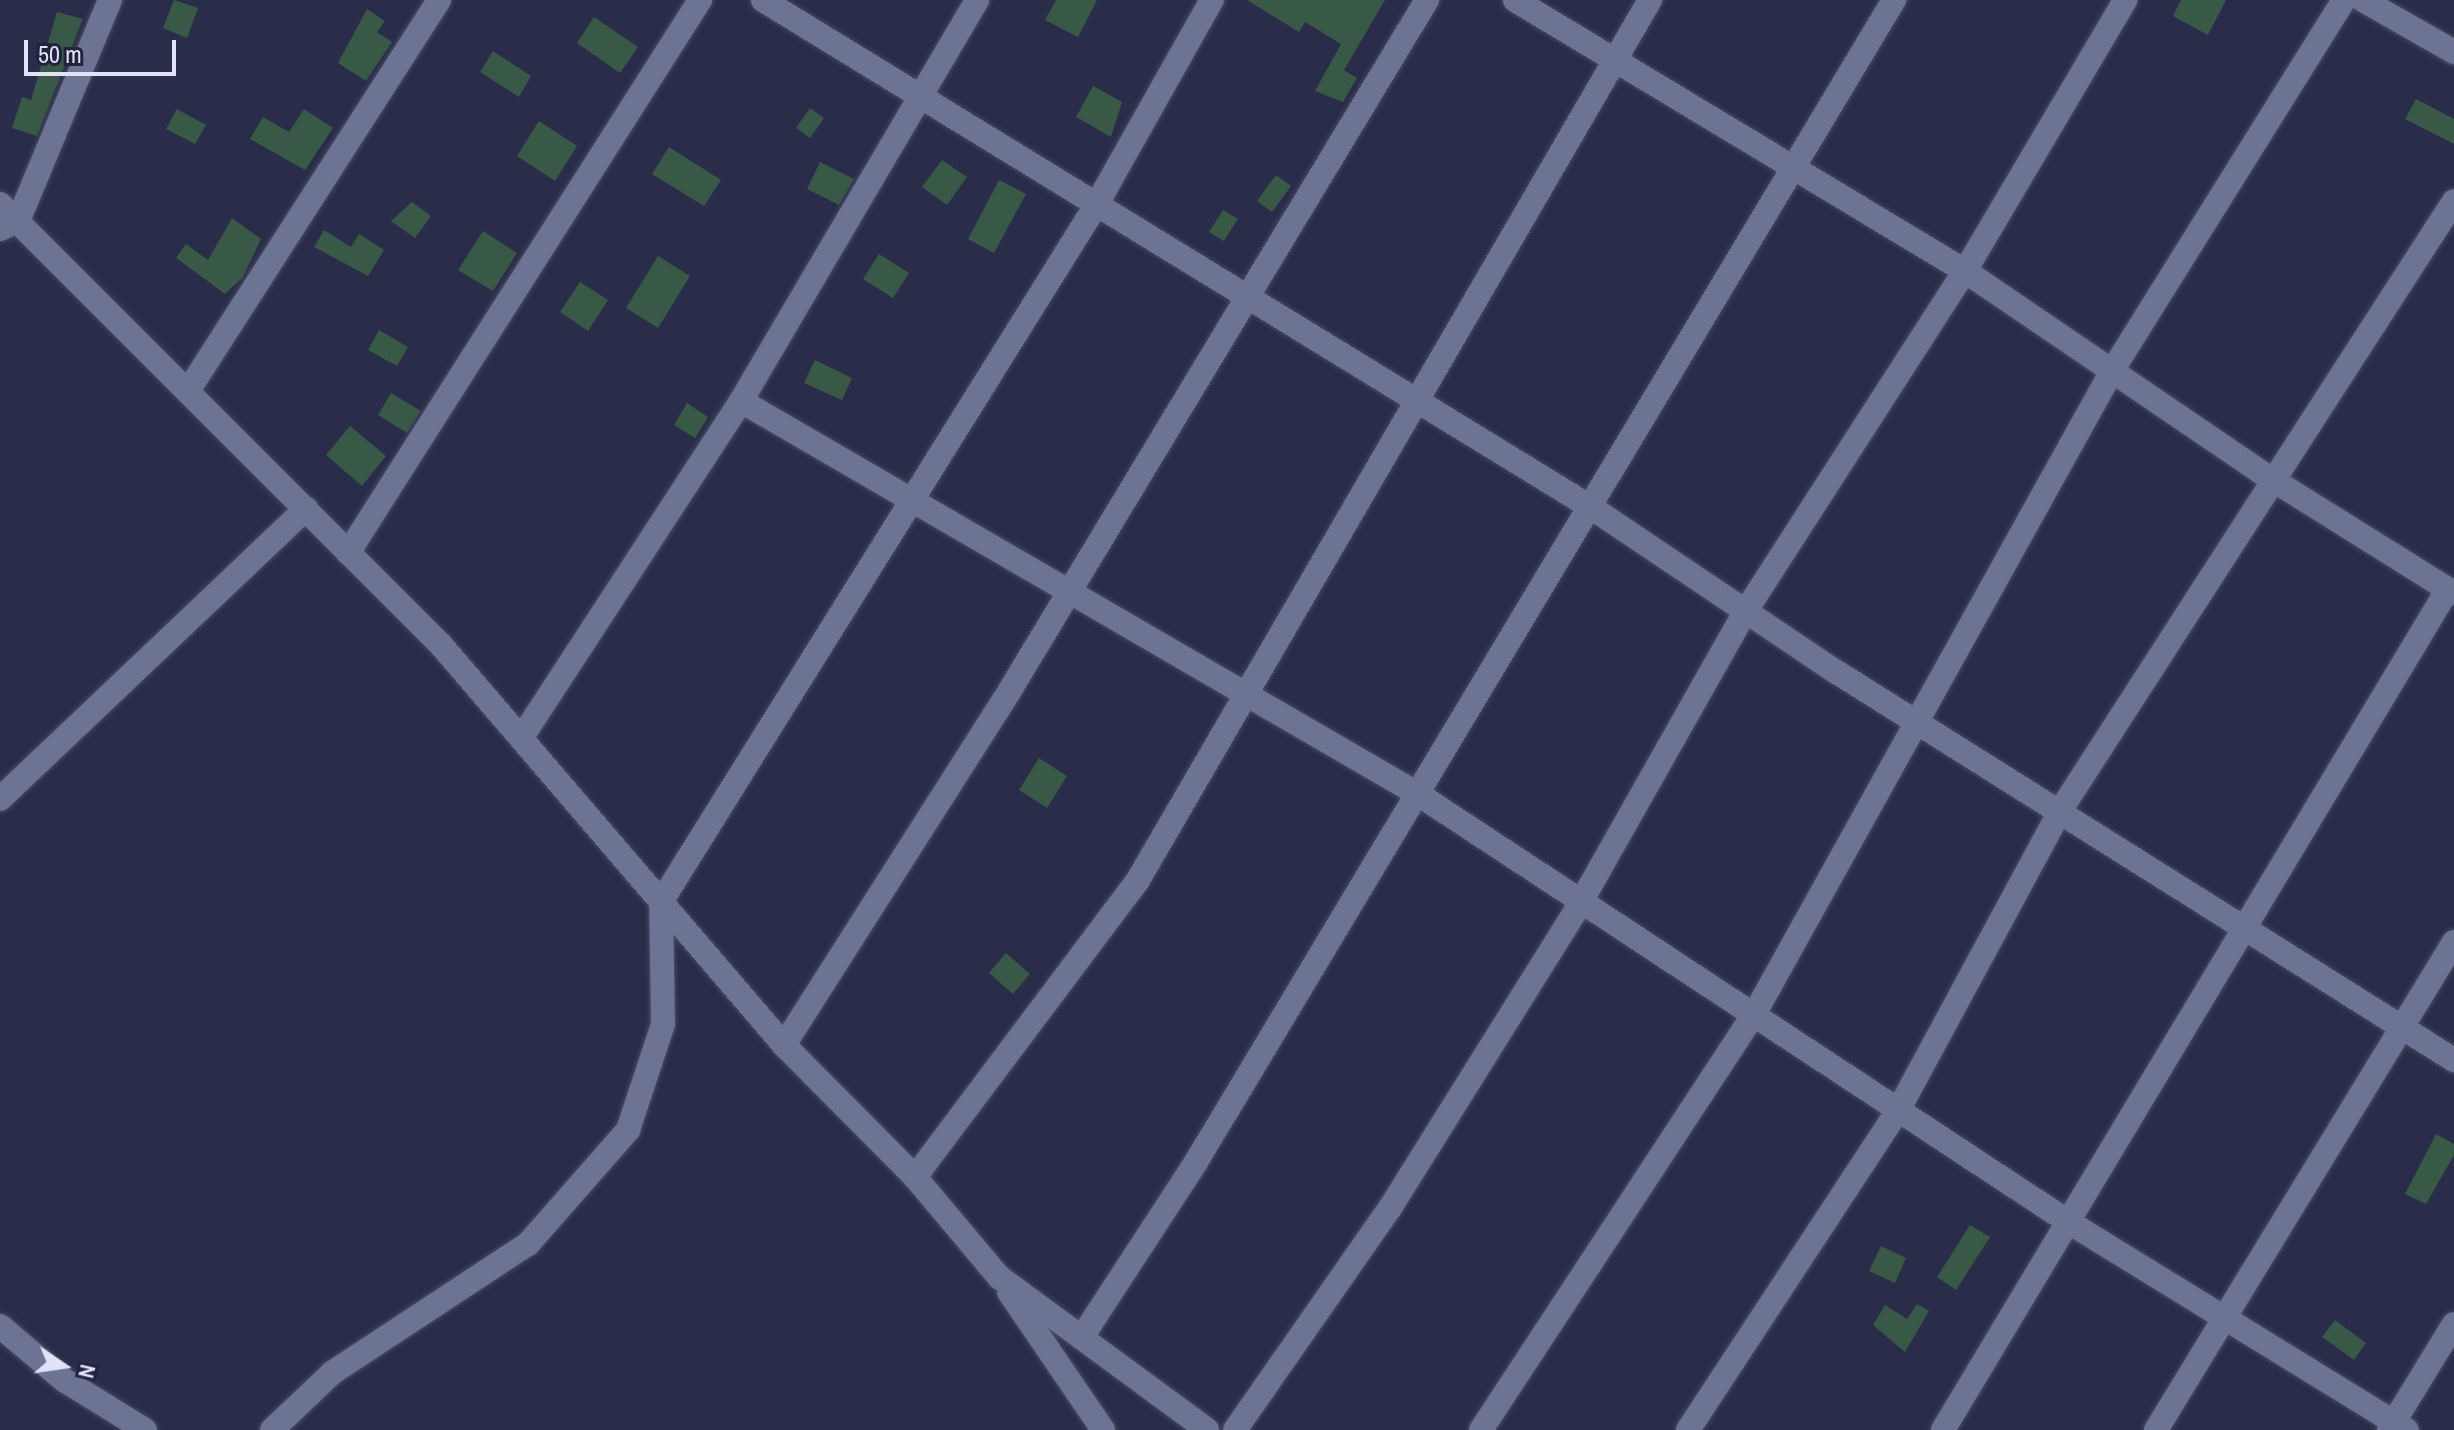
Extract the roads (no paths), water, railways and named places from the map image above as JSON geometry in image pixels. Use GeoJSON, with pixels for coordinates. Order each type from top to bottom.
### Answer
{"type":"FeatureCollection","features":[{"type":"Feature","properties":{"kind":"street"},"geometry":{"type":"LineString","coordinates":[[9,225],[110,0]]}},
{"type":"Feature","properties":{"kind":"street"},"geometry":{"type":"LineString","coordinates":[[188,391],[439,0]]}},
{"type":"Feature","properties":{"kind":"street"},"geometry":{"type":"LineString","coordinates":[[348,553],[700,0]]}},
{"type":"Feature","properties":{"kind":"street"},"geometry":{"type":"LineString","coordinates":[[763,0],[1098,202],[1245,297],[1592,508],[2247,934],[2454,1060]]}},
{"type":"Feature","properties":{"kind":"street"},"geometry":{"type":"LineString","coordinates":[[522,737],[741,401],[977,0]]}},
{"type":"Feature","properties":{"kind":"street"},"geometry":{"type":"LineString","coordinates":[[272,1430],[332,1373],[528,1244],[628,1130],[663,1024],[661,902],[1098,202],[1212,0]]}},
{"type":"Feature","properties":{"kind":"street"},"geometry":{"type":"LineString","coordinates":[[784,1045],[1069,590],[1427,0]]}},
{"type":"Feature","properties":{"kind":"street"},"geometry":{"type":"LineString","coordinates":[[1515,0],[1794,164],[1965,271],[2273,480],[2451,591],[2247,934],[2067,1221],[1943,1430]]}},
{"type":"Feature","properties":{"kind":"street"},"geometry":{"type":"LineString","coordinates":[[915,1177],[1138,880],[1419,404],[1650,0]]}},
{"type":"Feature","properties":{"kind":"street"},"geometry":{"type":"LineString","coordinates":[[1082,1337],[1592,508],[1894,0]]}},
{"type":"Feature","properties":{"kind":"street"},"geometry":{"type":"LineString","coordinates":[[1235,1430],[1390,1208],[1581,902],[1747,609],[1965,271],[2125,0]]}},
{"type":"Feature","properties":{"kind":"street"},"geometry":{"type":"LineString","coordinates":[[1481,1430],[1756,1011],[2112,371],[2344,0]]}},
{"type":"Feature","properties":{"kind":"street"},"geometry":{"type":"LineString","coordinates":[[2363,0],[2454,52]]}},
{"type":"Feature","properties":{"kind":"street"},"geometry":{"type":"LineString","coordinates":[[1688,1430],[1900,1107],[2060,811],[2454,201]]}},
{"type":"Feature","properties":{"kind":"street"},"geometry":{"type":"LineString","coordinates":[[0,204],[9,225],[188,391],[306,509],[522,737],[784,1045],[915,1177],[999,1277],[1103,1430]]}},
{"type":"Feature","properties":{"kind":"street"},"geometry":{"type":"LineString","coordinates":[[741,401],[913,497],[1245,697],[1418,794],[1581,902],[1756,1011],[2067,1221],[2396,1427],[2454,1324]]}},
{"type":"Feature","properties":{"kind":"street"},"geometry":{"type":"LineString","coordinates":[[0,799],[306,509]]}},
{"type":"Feature","properties":{"kind":"street"},"geometry":{"type":"LineString","coordinates":[[2156,1430],[2220,1318],[2404,1029],[2454,942]]}},
{"type":"Feature","properties":{"kind":"street"},"geometry":{"type":"LineString","coordinates":[[999,1277],[1207,1430]]}},
{"type":"Feature","properties":{"kind":"street"},"geometry":{"type":"LineString","coordinates":[[0,1326],[64,1380],[145,1430]]}}]}
